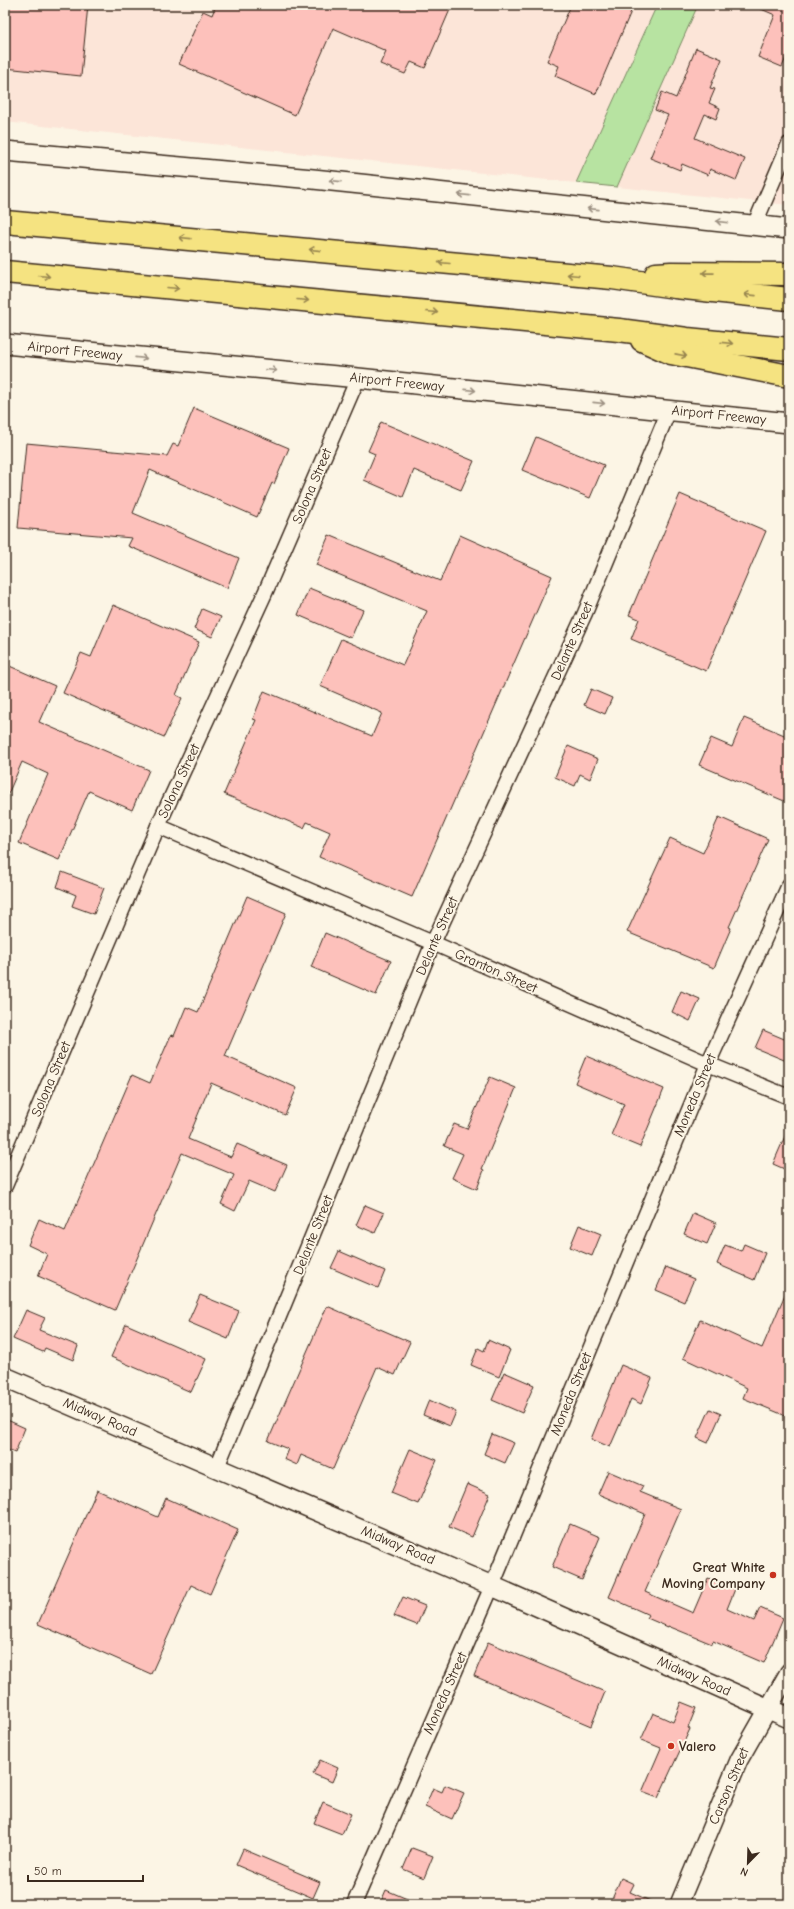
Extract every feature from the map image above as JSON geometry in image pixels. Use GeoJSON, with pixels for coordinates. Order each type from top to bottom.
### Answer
{"type":"FeatureCollection","features":[{"type":"Feature","properties":{"kind":"highway"},"geometry":{"type":"LineString","coordinates":[[5,222],[612,278],[675,287],[789,299]]}},
{"type":"Feature","properties":{"kind":"highway"},"geometry":{"type":"LineString","coordinates":[[5,272],[619,330],[687,339],[789,349]]}},
{"type":"Feature","properties":{"kind":"highway"},"geometry":{"type":"LineString","coordinates":[[612,278],[671,272],[789,274]]}},
{"type":"Feature","properties":{"kind":"highway"},"geometry":{"type":"LineString","coordinates":[[619,330],[671,353],[789,376]]}},
{"type":"Feature","properties":{"kind":"main road"},"geometry":{"type":"LineString","coordinates":[[5,151],[313,179],[789,229]]}},
{"type":"Feature","properties":{"kind":"main road","name":"Airport Freeway"},"geometry":{"type":"LineString","coordinates":[[5,344],[358,378],[789,423]]}},
{"type":"Feature","properties":{"kind":"main road","name":"Midway Road"},"geometry":{"type":"LineString","coordinates":[[5,1377],[492,1586],[789,1718]]}},
{"type":"Feature","properties":{"kind":"street"},"geometry":{"type":"LineString","coordinates":[[754,226],[789,144]]}},
{"type":"Feature","properties":{"kind":"street","name":"Solona Street"},"geometry":{"type":"LineString","coordinates":[[5,1186],[158,826],[265,593],[358,378]]}},
{"type":"Feature","properties":{"kind":"street","name":"Delante Street"},"geometry":{"type":"LineString","coordinates":[[217,1467],[433,943],[585,613],[669,410]]}},
{"type":"Feature","properties":{"kind":"street","name":"Granton Street"},"geometry":{"type":"LineString","coordinates":[[158,826],[433,943],[708,1064],[789,1097]]}},
{"type":"Feature","properties":{"kind":"street","name":"Moneda Street"},"geometry":{"type":"LineString","coordinates":[[354,1904],[492,1586],[708,1064],[789,885]]}},
{"type":"Feature","properties":{"kind":"street","name":"Carson Street"},"geometry":{"type":"LineString","coordinates":[[679,1904],[739,1760],[789,1672]]}},
{"type":"Feature","properties":{"kind":"shaded area"},"geometry":{"type":"Polygon","coordinates":[[[5,5],[657,5],[576,183],[5,122],[5,5]]]}},
{"type":"Feature","properties":{"kind":"shaded area"},"geometry":{"type":"Polygon","coordinates":[[[698,5],[789,5],[789,205],[617,187],[698,5]]]}},
{"type":"Feature","properties":{"kind":"green space"},"geometry":{"type":"Polygon","coordinates":[[[657,5],[698,5],[617,187],[576,183],[657,5]]]}},
{"type":"Feature","properties":{"kind":"building"},"geometry":{"type":"Polygon","coordinates":[[[6,5],[88,5],[81,76],[5,68],[6,5]]]}},
{"type":"Feature","properties":{"kind":"building"},"geometry":{"type":"Polygon","coordinates":[[[216,5],[452,5],[425,68],[411,62],[405,74],[380,64],[386,51],[333,28],[295,115],[179,64],[203,11],[212,15],[216,5]]]}},
{"type":"Feature","properties":{"kind":"building"},"geometry":{"type":"Polygon","coordinates":[[[571,5],[622,5],[632,9],[596,94],[555,76],[559,66],[547,61],[571,5]]]}},
{"type":"Feature","properties":{"kind":"building"},"geometry":{"type":"Polygon","coordinates":[[[752,5],[789,5],[789,51],[782,67],[758,57],[775,15],[752,5]]]}},
{"type":"Feature","properties":{"kind":"building"},"geometry":{"type":"Polygon","coordinates":[[[696,48],[722,59],[710,88],[715,89],[709,103],[720,108],[716,119],[705,114],[695,138],[745,159],[736,180],[710,169],[708,175],[682,164],[680,170],[650,158],[668,115],[655,110],[662,92],[676,98],[696,48]]]}},
{"type":"Feature","properties":{"kind":"building"},"geometry":{"type":"Polygon","coordinates":[[[194,408],[289,448],[274,484],[272,483],[257,517],[150,470],[133,513],[239,558],[227,588],[128,546],[132,538],[18,528],[26,443],[167,456],[173,444],[178,446],[194,408]]]}},
{"type":"Feature","properties":{"kind":"building"},"geometry":{"type":"Polygon","coordinates":[[[381,422],[474,461],[461,490],[414,470],[403,497],[364,480],[375,454],[368,451],[381,422]]]}},
{"type":"Feature","properties":{"kind":"building"},"geometry":{"type":"Polygon","coordinates":[[[536,437],[604,465],[590,498],[522,470],[536,437]]]}},
{"type":"Feature","properties":{"kind":"building"},"geometry":{"type":"Polygon","coordinates":[[[680,494],[766,531],[706,671],[631,639],[639,619],[629,615],[680,494]]]}},
{"type":"Feature","properties":{"kind":"building"},"geometry":{"type":"Polygon","coordinates":[[[329,535],[440,581],[460,535],[552,576],[412,897],[319,857],[330,832],[307,822],[304,828],[224,794],[256,720],[253,719],[264,691],[372,736],[382,713],[320,686],[341,639],[403,665],[427,611],[316,565],[329,535]]]}},
{"type":"Feature","properties":{"kind":"building"},"geometry":{"type":"Polygon","coordinates":[[[309,588],[363,610],[351,638],[298,615],[309,588]]]}},
{"type":"Feature","properties":{"kind":"building"},"geometry":{"type":"Polygon","coordinates":[[[113,605],[199,642],[176,695],[182,698],[164,737],[63,693],[81,653],[91,657],[113,605]]]}},
{"type":"Feature","properties":{"kind":"building"},"geometry":{"type":"Polygon","coordinates":[[[202,609],[221,617],[212,637],[194,629],[202,609]]]}},
{"type":"Feature","properties":{"kind":"building"},"geometry":{"type":"Polygon","coordinates":[[[5,664],[55,686],[39,722],[149,770],[132,810],[89,791],[59,860],[19,843],[48,774],[22,762],[5,801],[5,664]]]}},
{"type":"Feature","properties":{"kind":"building"},"geometry":{"type":"Polygon","coordinates":[[[591,689],[612,698],[605,714],[584,705],[591,689]]]}},
{"type":"Feature","properties":{"kind":"building"},"geometry":{"type":"Polygon","coordinates":[[[744,718],[789,737],[789,803],[699,765],[711,738],[732,747],[744,718]]]}},
{"type":"Feature","properties":{"kind":"building"},"geometry":{"type":"Polygon","coordinates":[[[568,746],[598,759],[590,779],[580,774],[575,786],[555,777],[568,746]]]}},
{"type":"Feature","properties":{"kind":"building"},"geometry":{"type":"Polygon","coordinates":[[[719,817],[768,839],[729,927],[731,928],[714,968],[627,932],[670,838],[703,853],[719,817]]]}},
{"type":"Feature","properties":{"kind":"building"},"geometry":{"type":"Polygon","coordinates":[[[62,872],[104,888],[94,914],[72,906],[76,895],[57,887],[62,872]]]}},
{"type":"Feature","properties":{"kind":"building"},"geometry":{"type":"Polygon","coordinates":[[[247,896],[286,913],[225,1056],[297,1088],[285,1115],[211,1083],[188,1139],[231,1157],[237,1144],[287,1165],[275,1192],[249,1181],[235,1211],[221,1204],[234,1175],[182,1153],[115,1310],[38,1276],[47,1254],[28,1245],[39,1219],[65,1231],[132,1075],[150,1083],[171,1035],[174,1036],[186,1007],[198,1012],[247,896]]]}},
{"type":"Feature","properties":{"kind":"building"},"geometry":{"type":"Polygon","coordinates":[[[325,933],[391,961],[376,995],[311,967],[325,933]]]}},
{"type":"Feature","properties":{"kind":"building"},"geometry":{"type":"Polygon","coordinates":[[[681,991],[700,999],[690,1021],[672,1012],[681,991]]]}},
{"type":"Feature","properties":{"kind":"building"},"geometry":{"type":"Polygon","coordinates":[[[763,1030],[789,1041],[789,1062],[755,1048],[763,1030]]]}},
{"type":"Feature","properties":{"kind":"building"},"geometry":{"type":"Polygon","coordinates":[[[586,1056],[664,1089],[640,1147],[611,1135],[624,1104],[575,1083],[586,1056]]]}},
{"type":"Feature","properties":{"kind":"building"},"geometry":{"type":"Polygon","coordinates":[[[490,1077],[516,1088],[482,1169],[484,1170],[477,1189],[452,1178],[463,1154],[444,1146],[454,1124],[467,1129],[490,1077]]]}},
{"type":"Feature","properties":{"kind":"building"},"geometry":{"type":"Polygon","coordinates":[[[789,1127],[789,1171],[773,1164],[789,1127]]]}},
{"type":"Feature","properties":{"kind":"building"},"geometry":{"type":"Polygon","coordinates":[[[365,1205],[384,1213],[375,1233],[356,1225],[365,1205]]]}},
{"type":"Feature","properties":{"kind":"building"},"geometry":{"type":"Polygon","coordinates":[[[693,1213],[716,1223],[707,1244],[684,1234],[693,1213]]]}},
{"type":"Feature","properties":{"kind":"building"},"geometry":{"type":"Polygon","coordinates":[[[579,1225],[601,1234],[592,1256],[570,1247],[579,1225]]]}},
{"type":"Feature","properties":{"kind":"building"},"geometry":{"type":"Polygon","coordinates":[[[744,1244],[765,1253],[754,1280],[717,1264],[725,1245],[741,1251],[744,1244]]]}},
{"type":"Feature","properties":{"kind":"building"},"geometry":{"type":"Polygon","coordinates":[[[339,1251],[385,1271],[378,1288],[331,1268],[339,1251]]]}},
{"type":"Feature","properties":{"kind":"building"},"geometry":{"type":"Polygon","coordinates":[[[666,1267],[694,1279],[684,1302],[656,1290],[666,1267]]]}},
{"type":"Feature","properties":{"kind":"building"},"geometry":{"type":"Polygon","coordinates":[[[789,1285],[789,1409],[786,1416],[743,1398],[747,1388],[683,1358],[700,1320],[762,1348],[789,1285]]]}},
{"type":"Feature","properties":{"kind":"building"},"geometry":{"type":"Polygon","coordinates":[[[200,1295],[239,1311],[228,1339],[188,1322],[200,1295]]]}},
{"type":"Feature","properties":{"kind":"building"},"geometry":{"type":"Polygon","coordinates":[[[327,1306],[410,1342],[395,1375],[377,1367],[333,1469],[301,1455],[297,1465],[284,1459],[288,1449],[268,1441],[327,1306]]]}},
{"type":"Feature","properties":{"kind":"building"},"geometry":{"type":"Polygon","coordinates":[[[26,1310],[45,1318],[39,1330],[78,1346],[73,1360],[45,1348],[43,1352],[13,1339],[26,1310]]]}},
{"type":"Feature","properties":{"kind":"building"},"geometry":{"type":"Polygon","coordinates":[[[126,1324],[206,1359],[191,1392],[111,1357],[126,1324]]]}},
{"type":"Feature","properties":{"kind":"building"},"geometry":{"type":"Polygon","coordinates":[[[488,1340],[510,1350],[499,1377],[471,1365],[478,1348],[484,1351],[488,1340]]]}},
{"type":"Feature","properties":{"kind":"building"},"geometry":{"type":"Polygon","coordinates":[[[621,1365],[652,1378],[641,1404],[631,1399],[610,1447],[591,1439],[621,1365]]]}},
{"type":"Feature","properties":{"kind":"building"},"geometry":{"type":"Polygon","coordinates":[[[504,1372],[534,1385],[522,1413],[492,1400],[504,1372]]]}},
{"type":"Feature","properties":{"kind":"building"},"geometry":{"type":"Polygon","coordinates":[[[429,1400],[456,1412],[450,1426],[423,1415],[429,1400]]]}},
{"type":"Feature","properties":{"kind":"building"},"geometry":{"type":"Polygon","coordinates":[[[710,1409],[721,1414],[708,1443],[697,1438],[710,1409]]]}},
{"type":"Feature","properties":{"kind":"building"},"geometry":{"type":"Polygon","coordinates":[[[5,1419],[25,1428],[15,1453],[5,1449],[5,1419]]]}},
{"type":"Feature","properties":{"kind":"building"},"geometry":{"type":"Polygon","coordinates":[[[492,1434],[514,1443],[505,1463],[484,1454],[492,1434]]]}},
{"type":"Feature","properties":{"kind":"building"},"geometry":{"type":"Polygon","coordinates":[[[410,1449],[437,1460],[418,1504],[391,1493],[410,1449]]]}},
{"type":"Feature","properties":{"kind":"building"},"geometry":{"type":"Polygon","coordinates":[[[608,1471],[643,1486],[640,1492],[681,1509],[645,1592],[693,1613],[708,1578],[735,1589],[727,1609],[754,1621],[760,1608],[783,1618],[764,1663],[713,1641],[712,1644],[668,1627],[647,1618],[649,1615],[609,1597],[645,1514],[598,1494],[608,1471]]]}},
{"type":"Feature","properties":{"kind":"building"},"geometry":{"type":"Polygon","coordinates":[[[467,1484],[490,1494],[472,1537],[449,1527],[467,1484]]]}},
{"type":"Feature","properties":{"kind":"building"},"geometry":{"type":"Polygon","coordinates":[[[97,1490],[158,1517],[166,1498],[238,1530],[210,1594],[191,1585],[151,1674],[38,1624],[97,1490]]]}},
{"type":"Feature","properties":{"kind":"building"},"geometry":{"type":"Polygon","coordinates":[[[570,1524],[600,1537],[582,1580],[552,1567],[570,1524]]]}},
{"type":"Feature","properties":{"kind":"building"},"geometry":{"type":"Polygon","coordinates":[[[403,1597],[425,1606],[417,1625],[394,1616],[403,1597]]]}},
{"type":"Feature","properties":{"kind":"building"},"geometry":{"type":"Polygon","coordinates":[[[488,1642],[605,1692],[591,1726],[474,1676],[488,1642]]]}},
{"type":"Feature","properties":{"kind":"building"},"geometry":{"type":"Polygon","coordinates":[[[681,1702],[696,1708],[688,1728],[690,1729],[658,1798],[642,1792],[661,1748],[641,1740],[653,1713],[673,1722],[681,1702]]]}},
{"type":"Feature","properties":{"kind":"building"},"geometry":{"type":"Polygon","coordinates":[[[320,1760],[338,1768],[332,1782],[313,1774],[320,1760]]]}},
{"type":"Feature","properties":{"kind":"building"},"geometry":{"type":"Polygon","coordinates":[[[445,1785],[464,1793],[452,1819],[425,1807],[433,1788],[442,1792],[445,1785]]]}},
{"type":"Feature","properties":{"kind":"building"},"geometry":{"type":"Polygon","coordinates":[[[323,1802],[351,1814],[342,1834],[314,1823],[323,1802]]]}},
{"type":"Feature","properties":{"kind":"building"},"geometry":{"type":"Polygon","coordinates":[[[412,1848],[433,1856],[424,1878],[403,1869],[412,1848]]]}},
{"type":"Feature","properties":{"kind":"building"},"geometry":{"type":"Polygon","coordinates":[[[243,1849],[320,1882],[313,1898],[236,1865],[243,1849]]]}},
{"type":"Feature","properties":{"kind":"building"},"geometry":{"type":"Polygon","coordinates":[[[621,1878],[634,1884],[630,1892],[657,1904],[610,1904],[621,1878]]]}},
{"type":"Feature","properties":{"kind":"building"},"geometry":{"type":"Polygon","coordinates":[[[386,1890],[419,1904],[380,1904],[386,1890]]]}},
{"type":"Feature","properties":{"kind":"place","name":"Great White Moving Company"},"geometry":{"type":"Point","coordinates":[773,1575]}},
{"type":"Feature","properties":{"kind":"place","name":"Valero"},"geometry":{"type":"Point","coordinates":[671,1746]}}]}
